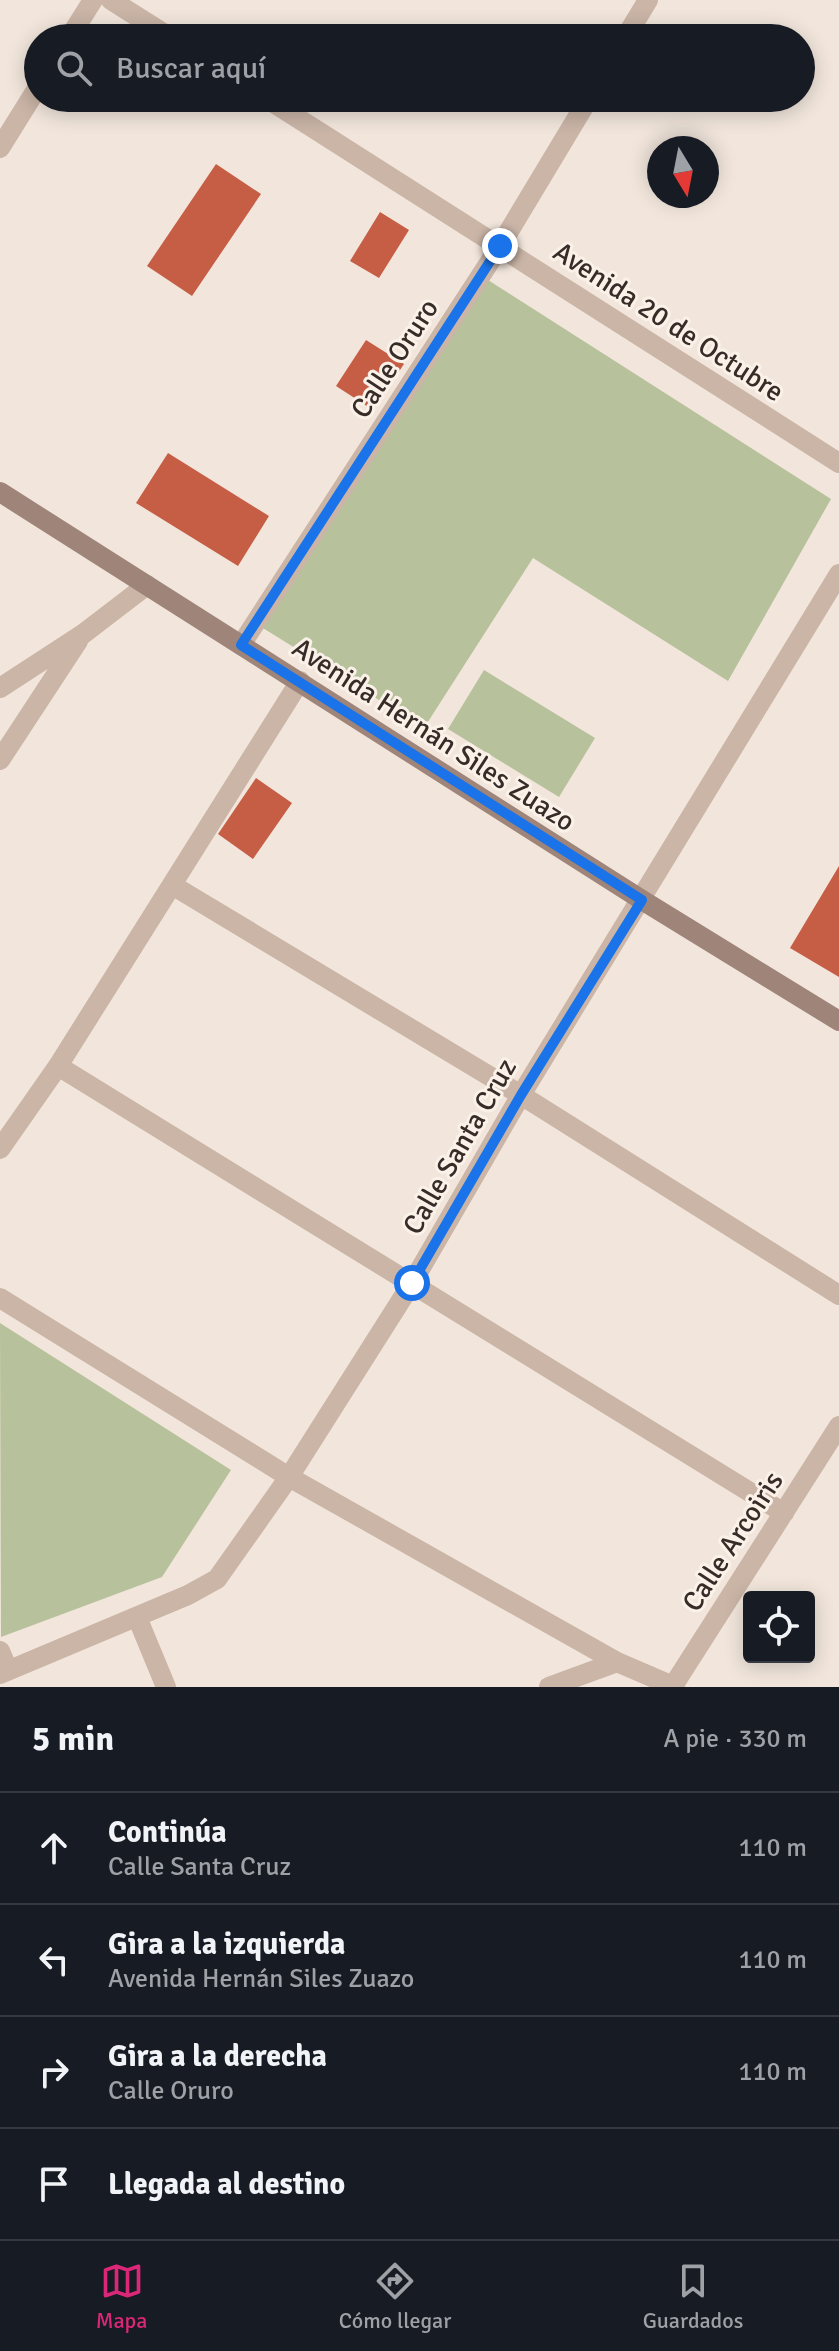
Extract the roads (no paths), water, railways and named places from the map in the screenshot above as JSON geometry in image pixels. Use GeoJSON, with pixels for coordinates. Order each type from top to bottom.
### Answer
{"type":"FeatureCollection","features":[{"type":"Feature","properties":{"kind":"street"},"geometry":{"type":"LineString","coordinates":[[78,24],[93,0]]}},
{"type":"Feature","properties":{"kind":"street"},"geometry":{"type":"LineString","coordinates":[[111,0],[149,24]]}},
{"type":"Feature","properties":{"kind":"street"},"geometry":{"type":"LineString","coordinates":[[633,24],[648,0]]}},
{"type":"Feature","properties":{"kind":"street"},"geometry":{"type":"LineString","coordinates":[[0,148],[24,109]]}},
{"type":"Feature","properties":{"kind":"street","name":"Avenida 20 de Octubre"},"geometry":{"type":"LineString","coordinates":[[288,112],[839,463]]}},
{"type":"Feature","properties":{"kind":"street","name":"Calle Oruro"},"geometry":{"type":"LineString","coordinates":[[241,645],[500,246],[581,112]]}},
{"type":"Feature","properties":{"kind":"street","name":"Avenida Hernán Siles Zuazo"},"geometry":{"type":"LineString","coordinates":[[0,492],[642,900],[839,1021]]}},
{"type":"Feature","properties":{"kind":"street","name":"Calle Santa Cruz"},"geometry":{"type":"LineString","coordinates":[[3,1665],[137,1617],[217,1579],[289,1477],[412,1283],[521,1095],[839,574]]}},
{"type":"Feature","properties":{"kind":"street"},"geometry":{"type":"LineString","coordinates":[[0,688],[83,634],[147,585]]}},
{"type":"Feature","properties":{"kind":"street"},"geometry":{"type":"LineString","coordinates":[[0,760],[83,634]]}},
{"type":"Feature","properties":{"kind":"street"},"geometry":{"type":"LineString","coordinates":[[0,1149],[58,1066],[300,681]]}},
{"type":"Feature","properties":{"kind":"street"},"geometry":{"type":"LineString","coordinates":[[172,885],[521,1095],[839,1295]]}},
{"type":"Feature","properties":{"kind":"street"},"geometry":{"type":"LineString","coordinates":[[58,1066],[784,1513]]}},
{"type":"Feature","properties":{"kind":"street"},"geometry":{"type":"LineString","coordinates":[[0,1298],[289,1477],[617,1662],[674,1686]]}},
{"type":"Feature","properties":{"kind":"street","name":"Calle Arcoiris"},"geometry":{"type":"LineString","coordinates":[[674,1686],[839,1426]]}},
{"type":"Feature","properties":{"kind":"street"},"geometry":{"type":"LineString","coordinates":[[137,1617],[166,1687]]}},
{"type":"Feature","properties":{"kind":"street"},"geometry":{"type":"LineString","coordinates":[[549,1687],[617,1662]]}}]}
